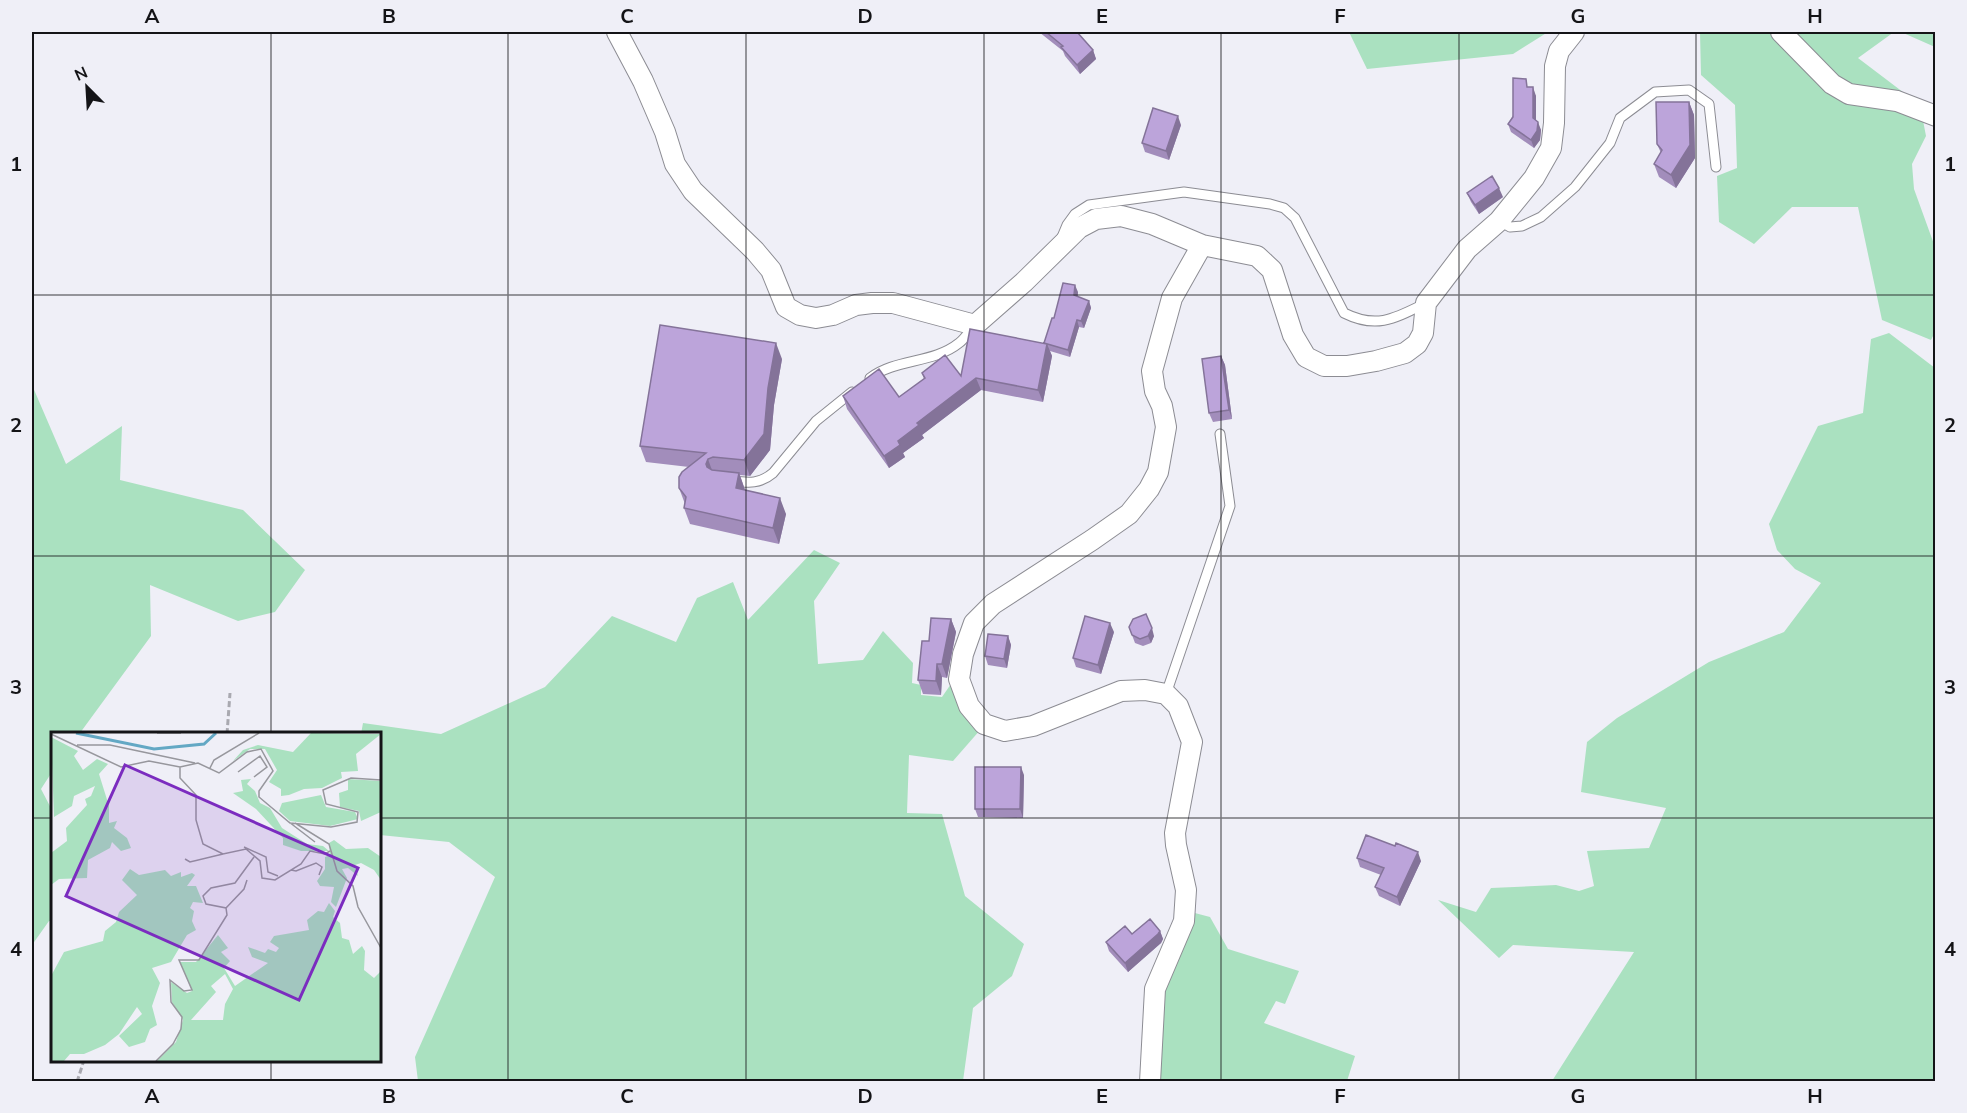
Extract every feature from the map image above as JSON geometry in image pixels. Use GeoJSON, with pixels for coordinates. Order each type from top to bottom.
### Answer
{"type":"FeatureCollection","features":[{"type":"Feature","properties":{"kind":"street"},"geometry":{"type":"LineString","coordinates":[[617,32],[643,81],[675,164],[693,191],[755,251],[771,270],[786,307],[800,315],[816,318],[833,315],[856,305],[893,303],[975,325],[1024,282],[1079,228],[1096,219],[1121,216],[1152,224],[1202,245],[1257,256],[1272,270],[1293,335],[1306,357],[1324,366],[1347,366],[1376,361],[1405,353],[1417,344],[1423,333],[1426,303],[1467,249],[1499,221],[1534,178],[1551,148],[1555,66],[1559,51],[1574,32]]}},
{"type":"Feature","properties":{"kind":"street"},"geometry":{"type":"LineString","coordinates":[[1780,32],[1832,84],[1849,94],[1897,101],[1935,116]]}},
{"type":"Feature","properties":{"kind":"street"},"geometry":{"type":"LineString","coordinates":[[1150,1082],[1155,989],[1184,921],[1186,890],[1175,833],[1192,742],[1178,706],[1166,694],[1145,690],[1121,691],[1032,726],[1005,731],[984,724],[969,706],[959,679],[963,654],[974,623],[993,604],[1129,514],[1149,489],[1158,472],[1166,427],[1155,391],[1152,371],[1172,298],[1202,245]]}},
{"type":"Feature","properties":{"kind":"lane"},"geometry":{"type":"LineString","coordinates":[[1499,221],[1510,227],[1522,226],[1541,217],[1575,187],[1610,143],[1620,118],[1655,92],[1689,90],[1709,104],[1716,167]]}},
{"type":"Feature","properties":{"kind":"lane"},"geometry":{"type":"LineString","coordinates":[[1057,248],[1067,225],[1075,214],[1089,205],[1184,192],[1270,204],[1284,208],[1295,218],[1344,313],[1358,320],[1375,322],[1393,320],[1426,303]]}},
{"type":"Feature","properties":{"kind":"lane"},"geometry":{"type":"LineString","coordinates":[[719,480],[755,483],[766,479],[816,421],[878,372],[907,362],[932,358],[960,343],[975,325]]}},
{"type":"Feature","properties":{"kind":"lane"},"geometry":{"type":"LineString","coordinates":[[1166,694],[1230,506],[1220,434]]}},
{"type":"Feature","properties":{"kind":"path"},"geometry":{"type":"LineString","coordinates":[[227,732],[230,693]]}},
{"type":"Feature","properties":{"kind":"path"},"geometry":{"type":"LineString","coordinates":[[76,1082],[83,1062]]}},
{"type":"Feature","properties":{"kind":"green space"},"geometry":{"type":"Polygon","coordinates":[[[1349,32],[1548,32],[1513,54],[1367,69],[1349,32]]]}},
{"type":"Feature","properties":{"kind":"green space"},"geometry":{"type":"Polygon","coordinates":[[[1700,32],[1894,32],[1858,58],[1920,105],[1926,136],[1912,164],[1914,189],[1935,247],[1936,330],[1931,340],[1882,320],[1858,207],[1792,207],[1754,244],[1719,222],[1717,176],[1737,168],[1735,105],[1701,75],[1700,32]]]}},
{"type":"Feature","properties":{"kind":"green space"},"geometry":{"type":"Polygon","coordinates":[[[1901,32],[1935,32],[1935,47],[1901,32]]]}},
{"type":"Feature","properties":{"kind":"green space"},"geometry":{"type":"Polygon","coordinates":[[[1889,333],[1935,368],[1935,1081],[1552,1081],[1634,952],[1513,945],[1499,958],[1438,900],[1476,912],[1491,888],[1556,885],[1579,891],[1594,886],[1587,851],[1649,848],[1666,808],[1581,792],[1587,742],[1617,718],[1709,662],[1784,632],[1821,583],[1795,569],[1777,550],[1769,524],[1818,426],[1863,413],[1871,339],[1889,333]]]}},
{"type":"Feature","properties":{"kind":"green space"},"geometry":{"type":"Polygon","coordinates":[[[32,385],[66,464],[122,426],[120,480],[243,510],[305,570],[275,612],[238,621],[150,585],[151,636],[81,732],[51,732],[51,774],[41,789],[51,808],[51,921],[32,945],[32,385]]]}},
{"type":"Feature","properties":{"kind":"green space"},"geometry":{"type":"Polygon","coordinates":[[[814,550],[840,563],[814,601],[818,664],[863,660],[883,631],[913,663],[912,683],[921,685],[921,695],[942,697],[953,681],[981,729],[953,761],[909,755],[907,813],[942,814],[965,896],[1024,944],[1012,976],[973,1008],[963,1081],[418,1081],[415,1057],[495,877],[449,842],[381,835],[381,732],[361,732],[363,723],[441,734],[545,687],[612,616],[676,642],[697,598],[733,582],[748,620],[814,550]]]}},
{"type":"Feature","properties":{"kind":"green space"},"geometry":{"type":"Polygon","coordinates":[[[1191,912],[1210,917],[1228,949],[1299,971],[1285,1004],[1276,1001],[1264,1023],[1355,1056],[1347,1081],[1157,1082],[1161,991],[1191,912]]]}},
{"type":"Feature","properties":{"kind":"building"},"geometry":{"type":"Polygon","coordinates":[[[1046,32],[1077,32],[1093,50],[1077,65],[1061,47],[1063,46],[1046,32]]]}},
{"type":"Feature","properties":{"kind":"building"},"geometry":{"type":"Polygon","coordinates":[[[1513,78],[1526,79],[1527,87],[1533,87],[1533,118],[1538,122],[1537,131],[1531,140],[1508,124],[1513,117],[1513,78]]]}},
{"type":"Feature","properties":{"kind":"building"},"geometry":{"type":"Polygon","coordinates":[[[1656,102],[1689,102],[1690,145],[1671,175],[1654,164],[1662,150],[1657,144],[1656,102]]]}},
{"type":"Feature","properties":{"kind":"building"},"geometry":{"type":"Polygon","coordinates":[[[1153,108],[1178,116],[1166,151],[1142,143],[1153,108]]]}},
{"type":"Feature","properties":{"kind":"building"},"geometry":{"type":"Polygon","coordinates":[[[1492,176],[1499,188],[1475,205],[1467,193],[1492,176]]]}},
{"type":"Feature","properties":{"kind":"building"},"geometry":{"type":"Polygon","coordinates":[[[1063,283],[1075,285],[1074,295],[1089,301],[1081,321],[1077,320],[1068,350],[1044,343],[1052,318],[1054,318],[1063,283]]]}},
{"type":"Feature","properties":{"kind":"building"},"geometry":{"type":"Polygon","coordinates":[[[660,325],[776,343],[768,388],[764,434],[744,460],[713,457],[708,459],[706,464],[712,470],[739,473],[736,488],[780,498],[773,528],[684,508],[686,497],[679,488],[679,477],[706,453],[640,446],[660,325]]]}},
{"type":"Feature","properties":{"kind":"building"},"geometry":{"type":"Polygon","coordinates":[[[970,329],[1047,344],[1038,390],[976,378],[917,423],[919,425],[898,441],[900,445],[884,456],[843,396],[879,369],[899,397],[925,378],[922,373],[945,355],[961,376],[970,329]]]}},
{"type":"Feature","properties":{"kind":"building"},"geometry":{"type":"Polygon","coordinates":[[[1221,356],[1229,410],[1209,413],[1202,359],[1221,356]]]}},
{"type":"Feature","properties":{"kind":"building"},"geometry":{"type":"Polygon","coordinates":[[[1146,614],[1152,628],[1148,636],[1140,639],[1132,635],[1129,627],[1133,619],[1146,614]]]}},
{"type":"Feature","properties":{"kind":"building"},"geometry":{"type":"Polygon","coordinates":[[[1085,616],[1110,623],[1098,665],[1073,658],[1085,616]]]}},
{"type":"Feature","properties":{"kind":"building"},"geometry":{"type":"Polygon","coordinates":[[[931,618],[951,619],[942,664],[937,664],[936,681],[918,680],[922,641],[929,641],[931,618]]]}},
{"type":"Feature","properties":{"kind":"building"},"geometry":{"type":"Polygon","coordinates":[[[988,634],[1008,636],[1004,659],[985,656],[988,634]]]}},
{"type":"Feature","properties":{"kind":"building"},"geometry":{"type":"Polygon","coordinates":[[[975,767],[1021,767],[1020,809],[975,809],[975,767]]]}},
{"type":"Feature","properties":{"kind":"building"},"geometry":{"type":"Polygon","coordinates":[[[1366,835],[1418,852],[1397,897],[1375,887],[1384,868],[1357,858],[1366,835]]]}},
{"type":"Feature","properties":{"kind":"building"},"geometry":{"type":"Polygon","coordinates":[[[1150,919],[1160,931],[1125,963],[1106,942],[1125,926],[1132,934],[1150,919]]]}}]}
